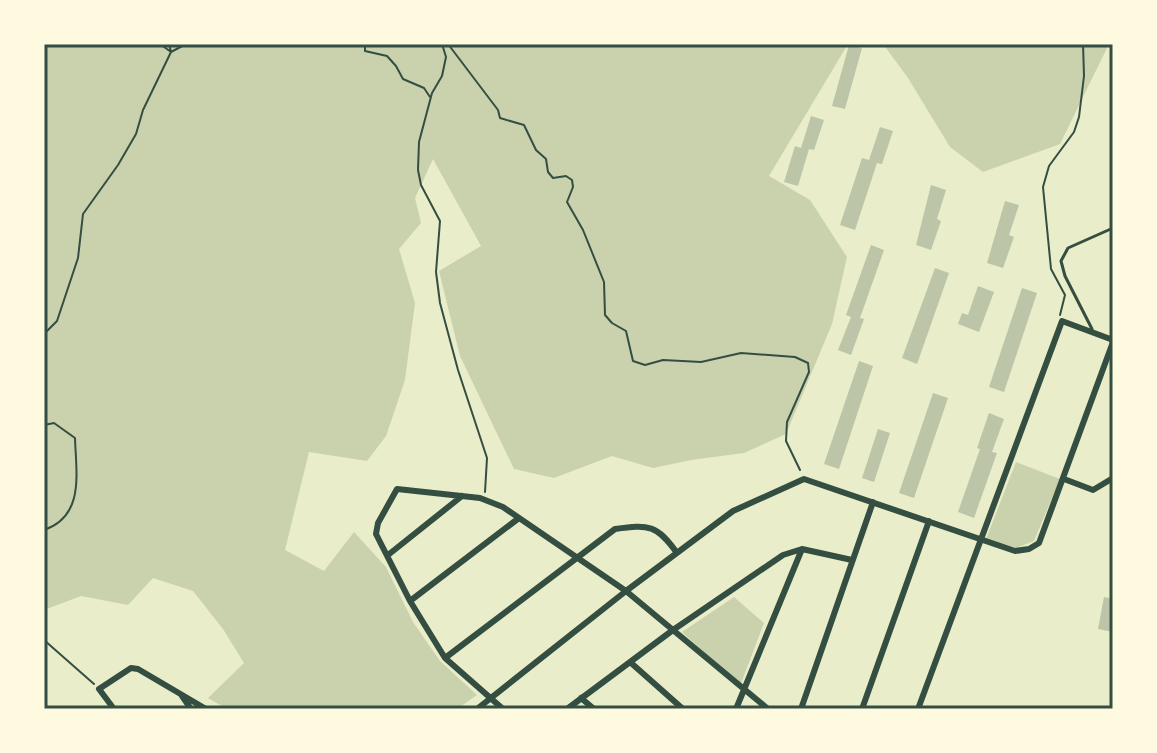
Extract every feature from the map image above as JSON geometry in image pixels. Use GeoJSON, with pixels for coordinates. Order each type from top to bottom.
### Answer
{"type":"FeatureCollection","features":[{"type":"Feature","properties":{"kind":"street"},"geometry":{"type":"LineString","coordinates":[[477,709],[733,511],[804,479],[929,521],[981,540],[1015,551],[1029,549],[1039,543],[1113,341],[1062,321],[981,540],[918,709]]}},
{"type":"Feature","properties":{"kind":"street"},"geometry":{"type":"LineString","coordinates":[[1064,479],[1093,490],[1113,478]]}},
{"type":"Feature","properties":{"kind":"street"},"geometry":{"type":"LineString","coordinates":[[503,709],[445,658],[410,601],[376,534],[378,523],[397,489],[462,496],[503,507],[626,591],[768,709]]}},
{"type":"Feature","properties":{"kind":"street"},"geometry":{"type":"LineString","coordinates":[[388,555],[462,496]]}},
{"type":"Feature","properties":{"kind":"street"},"geometry":{"type":"LineString","coordinates":[[801,709],[873,502]]}},
{"type":"Feature","properties":{"kind":"street"},"geometry":{"type":"LineString","coordinates":[[410,601],[519,518]]}},
{"type":"Feature","properties":{"kind":"street"},"geometry":{"type":"LineString","coordinates":[[862,709],[929,521]]}},
{"type":"Feature","properties":{"kind":"street"},"geometry":{"type":"LineString","coordinates":[[445,658],[615,529],[636,526],[655,528],[663,533],[677,553]]}},
{"type":"Feature","properties":{"kind":"street"},"geometry":{"type":"LineString","coordinates":[[567,709],[673,630],[783,555],[802,549],[852,560]]}},
{"type":"Feature","properties":{"kind":"street"},"geometry":{"type":"LineString","coordinates":[[736,709],[802,549]]}},
{"type":"Feature","properties":{"kind":"street"},"geometry":{"type":"LineString","coordinates":[[630,662],[683,709]]}},
{"type":"Feature","properties":{"kind":"street"},"geometry":{"type":"LineString","coordinates":[[114,709],[99,689],[131,668],[138,669],[206,709]]}},
{"type":"Feature","properties":{"kind":"street"},"geometry":{"type":"LineString","coordinates":[[181,694],[191,709]]}},
{"type":"Feature","properties":{"kind":"street"},"geometry":{"type":"LineString","coordinates":[[581,698],[594,709]]}},
{"type":"Feature","properties":{"kind":"lane"},"geometry":{"type":"LineString","coordinates":[[1093,332],[1065,276],[1061,261],[1068,248],[1113,228]]}},
{"type":"Feature","properties":{"kind":"path"},"geometry":{"type":"LineString","coordinates":[[160,44],[171,52]]}},
{"type":"Feature","properties":{"kind":"path"},"geometry":{"type":"LineString","coordinates":[[169,44],[171,52]]}},
{"type":"Feature","properties":{"kind":"path"},"geometry":{"type":"LineString","coordinates":[[44,334],[57,321],[78,258],[83,214],[136,134],[143,110],[171,52],[186,44]]}},
{"type":"Feature","properties":{"kind":"path"},"geometry":{"type":"LineString","coordinates":[[365,44],[365,51],[387,56],[403,79],[424,88],[432,100]]}},
{"type":"Feature","properties":{"kind":"path"},"geometry":{"type":"LineString","coordinates":[[442,44],[446,57],[419,142],[418,170],[421,185],[440,221],[436,272],[440,303],[487,458],[484,500]]}},
{"type":"Feature","properties":{"kind":"path"},"geometry":{"type":"LineString","coordinates":[[448,44],[465,63],[498,110],[500,118],[524,125],[536,150],[546,159],[551,176],[566,176],[572,180],[573,187],[567,202],[583,230],[604,282],[605,315],[626,331],[633,361],[645,365],[663,360],[701,362],[741,353],[795,357],[808,363],[809,372],[787,422],[786,441],[804,479]]}},
{"type":"Feature","properties":{"kind":"path"},"geometry":{"type":"LineString","coordinates":[[1062,321],[1060,313],[1065,295],[1051,269],[1043,187],[1049,166],[1074,132],[1079,117],[1084,76],[1083,44]]}},
{"type":"Feature","properties":{"kind":"path"},"geometry":{"type":"LineString","coordinates":[[44,425],[54,423],[75,438],[77,495],[58,525],[44,530]]}},
{"type":"Feature","properties":{"kind":"path"},"geometry":{"type":"LineString","coordinates":[[44,640],[99,689]]}},
{"type":"Feature","properties":{"kind":"green space"},"geometry":{"type":"Polygon","coordinates":[[[44,44],[848,44],[769,176],[810,200],[847,257],[832,324],[786,434],[744,453],[653,468],[612,456],[554,478],[514,469],[460,356],[439,271],[481,246],[433,159],[415,198],[421,223],[399,249],[415,303],[405,380],[386,436],[367,461],[309,452],[285,550],[324,571],[354,532],[386,567],[413,622],[440,661],[477,695],[457,709],[227,709],[208,698],[244,663],[223,629],[193,591],[153,578],[128,605],[81,596],[44,610],[44,44]]]}},
{"type":"Feature","properties":{"kind":"green space"},"geometry":{"type":"Polygon","coordinates":[[[883,44],[1112,44],[1108,46],[1060,144],[983,172],[950,147],[908,78],[883,44]]]}},
{"type":"Feature","properties":{"kind":"green space"},"geometry":{"type":"Polygon","coordinates":[[[1016,462],[1060,479],[1034,541],[1016,548],[986,539],[1016,462]]]}},
{"type":"Feature","properties":{"kind":"green space"},"geometry":{"type":"Polygon","coordinates":[[[734,597],[764,623],[740,686],[682,632],[734,597]]]}},
{"type":"Feature","properties":{"kind":"building"},"geometry":{"type":"Polygon","coordinates":[[[849,45],[862,48],[845,109],[832,106],[849,45]]]}},
{"type":"Feature","properties":{"kind":"building"},"geometry":{"type":"Polygon","coordinates":[[[811,116],[824,120],[814,150],[809,149],[798,186],[784,182],[795,146],[801,148],[811,116]]]}},
{"type":"Feature","properties":{"kind":"building"},"geometry":{"type":"Polygon","coordinates":[[[880,127],[893,131],[882,164],[877,163],[855,230],[840,225],[862,158],[869,160],[880,127]]]}},
{"type":"Feature","properties":{"kind":"building"},"geometry":{"type":"Polygon","coordinates":[[[931,185],[946,190],[937,219],[941,221],[931,250],[916,245],[931,185]]]}},
{"type":"Feature","properties":{"kind":"building"},"geometry":{"type":"Polygon","coordinates":[[[1005,201],[1019,205],[1009,235],[1014,237],[1003,268],[987,263],[1005,201]]]}},
{"type":"Feature","properties":{"kind":"building"},"geometry":{"type":"Polygon","coordinates":[[[871,245],[884,250],[860,318],[864,319],[851,355],[838,350],[851,317],[846,315],[871,245]]]}},
{"type":"Feature","properties":{"kind":"building"},"geometry":{"type":"Polygon","coordinates":[[[935,268],[949,273],[917,364],[902,358],[935,268]]]}},
{"type":"Feature","properties":{"kind":"building"},"geometry":{"type":"Polygon","coordinates":[[[978,286],[994,292],[979,332],[958,324],[962,313],[968,315],[978,286]]]}},
{"type":"Feature","properties":{"kind":"building"},"geometry":{"type":"Polygon","coordinates":[[[1022,288],[1037,293],[1004,392],[989,387],[1022,288]]]}},
{"type":"Feature","properties":{"kind":"building"},"geometry":{"type":"Polygon","coordinates":[[[859,361],[873,366],[839,469],[824,464],[859,361]]]}},
{"type":"Feature","properties":{"kind":"building"},"geometry":{"type":"Polygon","coordinates":[[[933,393],[948,398],[914,498],[899,493],[933,393]]]}},
{"type":"Feature","properties":{"kind":"building"},"geometry":{"type":"Polygon","coordinates":[[[989,413],[1004,419],[992,452],[997,453],[974,518],[958,512],[989,413]]]}},
{"type":"Feature","properties":{"kind":"building"},"geometry":{"type":"Polygon","coordinates":[[[878,429],[890,433],[874,482],[862,478],[878,429]]]}},
{"type":"Feature","properties":{"kind":"building"},"geometry":{"type":"Polygon","coordinates":[[[1104,597],[1113,599],[1113,632],[1098,629],[1104,597]]]}}]}
